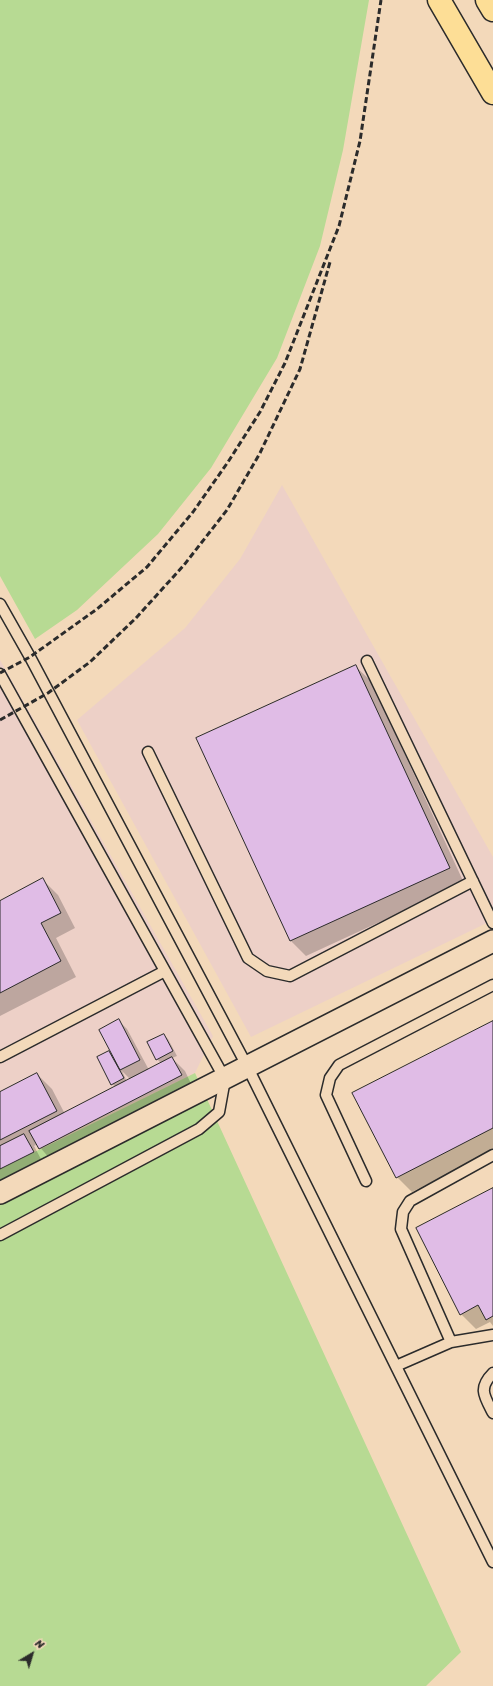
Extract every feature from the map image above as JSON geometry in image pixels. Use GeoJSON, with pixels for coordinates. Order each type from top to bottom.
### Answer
{"type":"FeatureCollection","features":[{"type":"Feature","properties":{"kind":"main road"},"geometry":{"type":"LineString","coordinates":[[440,0],[493,93]]}},
{"type":"Feature","properties":{"kind":"main road"},"geometry":{"type":"LineString","coordinates":[[487,0],[493,10]]}},
{"type":"Feature","properties":{"kind":"street"},"geometry":{"type":"LineString","coordinates":[[0,1193],[493,941]]}},
{"type":"Feature","properties":{"kind":"lane"},"geometry":{"type":"LineString","coordinates":[[0,604],[30,657],[247,1066],[493,1562]]}},
{"type":"Feature","properties":{"kind":"lane"},"geometry":{"type":"LineString","coordinates":[[367,661],[493,923]]}},
{"type":"Feature","properties":{"kind":"lane"},"geometry":{"type":"LineString","coordinates":[[0,674],[225,1079],[219,1112],[199,1129],[0,1235]]}},
{"type":"Feature","properties":{"kind":"lane"},"geometry":{"type":"LineString","coordinates":[[148,752],[248,958],[267,971],[290,976],[473,881]]}},
{"type":"Feature","properties":{"kind":"lane"},"geometry":{"type":"LineString","coordinates":[[0,1057],[165,971]]}},
{"type":"Feature","properties":{"kind":"lane"},"geometry":{"type":"LineString","coordinates":[[366,1181],[326,1096],[330,1078],[339,1065],[493,985]]}},
{"type":"Feature","properties":{"kind":"lane"},"geometry":{"type":"LineString","coordinates":[[451,1342],[400,1229],[403,1212],[410,1201],[493,1155]]}},
{"type":"Feature","properties":{"kind":"lane"},"geometry":{"type":"LineString","coordinates":[[396,1366],[451,1342],[493,1335]]}},
{"type":"Feature","properties":{"kind":"lane"},"geometry":{"type":"LineString","coordinates":[[493,1372],[485,1381],[483,1394],[493,1413]]}},
{"type":"Feature","properties":{"kind":"shaded area"},"geometry":{"type":"Polygon","coordinates":[[[282,485],[493,857],[493,920],[251,1037],[77,720],[185,628],[240,559],[282,485]]]}},
{"type":"Feature","properties":{"kind":"shaded area"},"geometry":{"type":"Polygon","coordinates":[[[0,660],[213,1036],[195,1073],[0,1165],[0,660]]]}},
{"type":"Feature","properties":{"kind":"green space"},"geometry":{"type":"Polygon","coordinates":[[[0,0],[369,0],[343,150],[320,246],[277,358],[211,468],[158,534],[77,610],[35,639],[0,576],[0,0]]]}},
{"type":"Feature","properties":{"kind":"green space"},"geometry":{"type":"Polygon","coordinates":[[[195,1073],[461,1652],[426,1686],[0,1686],[0,1169],[195,1073]]]}},
{"type":"Feature","properties":{"kind":"building"},"geometry":{"type":"Polygon","coordinates":[[[356,665],[450,868],[290,941],[196,738],[356,665]]]}},
{"type":"Feature","properties":{"kind":"building"},"geometry":{"type":"Polygon","coordinates":[[[43,878],[61,913],[41,923],[61,961],[0,993],[0,901],[43,878]]]}},
{"type":"Feature","properties":{"kind":"building"},"geometry":{"type":"Polygon","coordinates":[[[119,1019],[140,1060],[120,1070],[99,1030],[119,1019]]]}},
{"type":"Feature","properties":{"kind":"building"},"geometry":{"type":"Polygon","coordinates":[[[493,1021],[493,1128],[396,1178],[352,1093],[493,1021]]]}},
{"type":"Feature","properties":{"kind":"building"},"geometry":{"type":"Polygon","coordinates":[[[164,1034],[173,1051],[156,1060],[147,1042],[164,1034]]]}},
{"type":"Feature","properties":{"kind":"building"},"geometry":{"type":"Polygon","coordinates":[[[109,1051],[124,1078],[111,1085],[97,1057],[109,1051]]]}},
{"type":"Feature","properties":{"kind":"building"},"geometry":{"type":"Polygon","coordinates":[[[172,1057],[182,1075],[39,1149],[29,1131],[172,1057]]]}},
{"type":"Feature","properties":{"kind":"building"},"geometry":{"type":"Polygon","coordinates":[[[37,1073],[57,1111],[0,1140],[0,1092],[37,1073]]]}},
{"type":"Feature","properties":{"kind":"building"},"geometry":{"type":"Polygon","coordinates":[[[24,1134],[34,1152],[0,1169],[0,1146],[24,1134]]]}},
{"type":"Feature","properties":{"kind":"building"},"geometry":{"type":"Polygon","coordinates":[[[493,1188],[493,1316],[486,1320],[478,1305],[460,1315],[416,1228],[493,1188]]]}},
{"type":"Feature","properties":{"kind":"railway"},"geometry":{"type":"LineString","coordinates":[[0,673],[30,657],[97,609],[147,567],[193,512],[228,462],[260,412],[285,363],[339,226],[360,141],[381,0]]}},
{"type":"Feature","properties":{"kind":"railway"},"geometry":{"type":"LineString","coordinates":[[0,720],[48,693],[90,662],[136,618],[184,565],[227,510],[260,453],[300,369],[330,262]]}}]}
